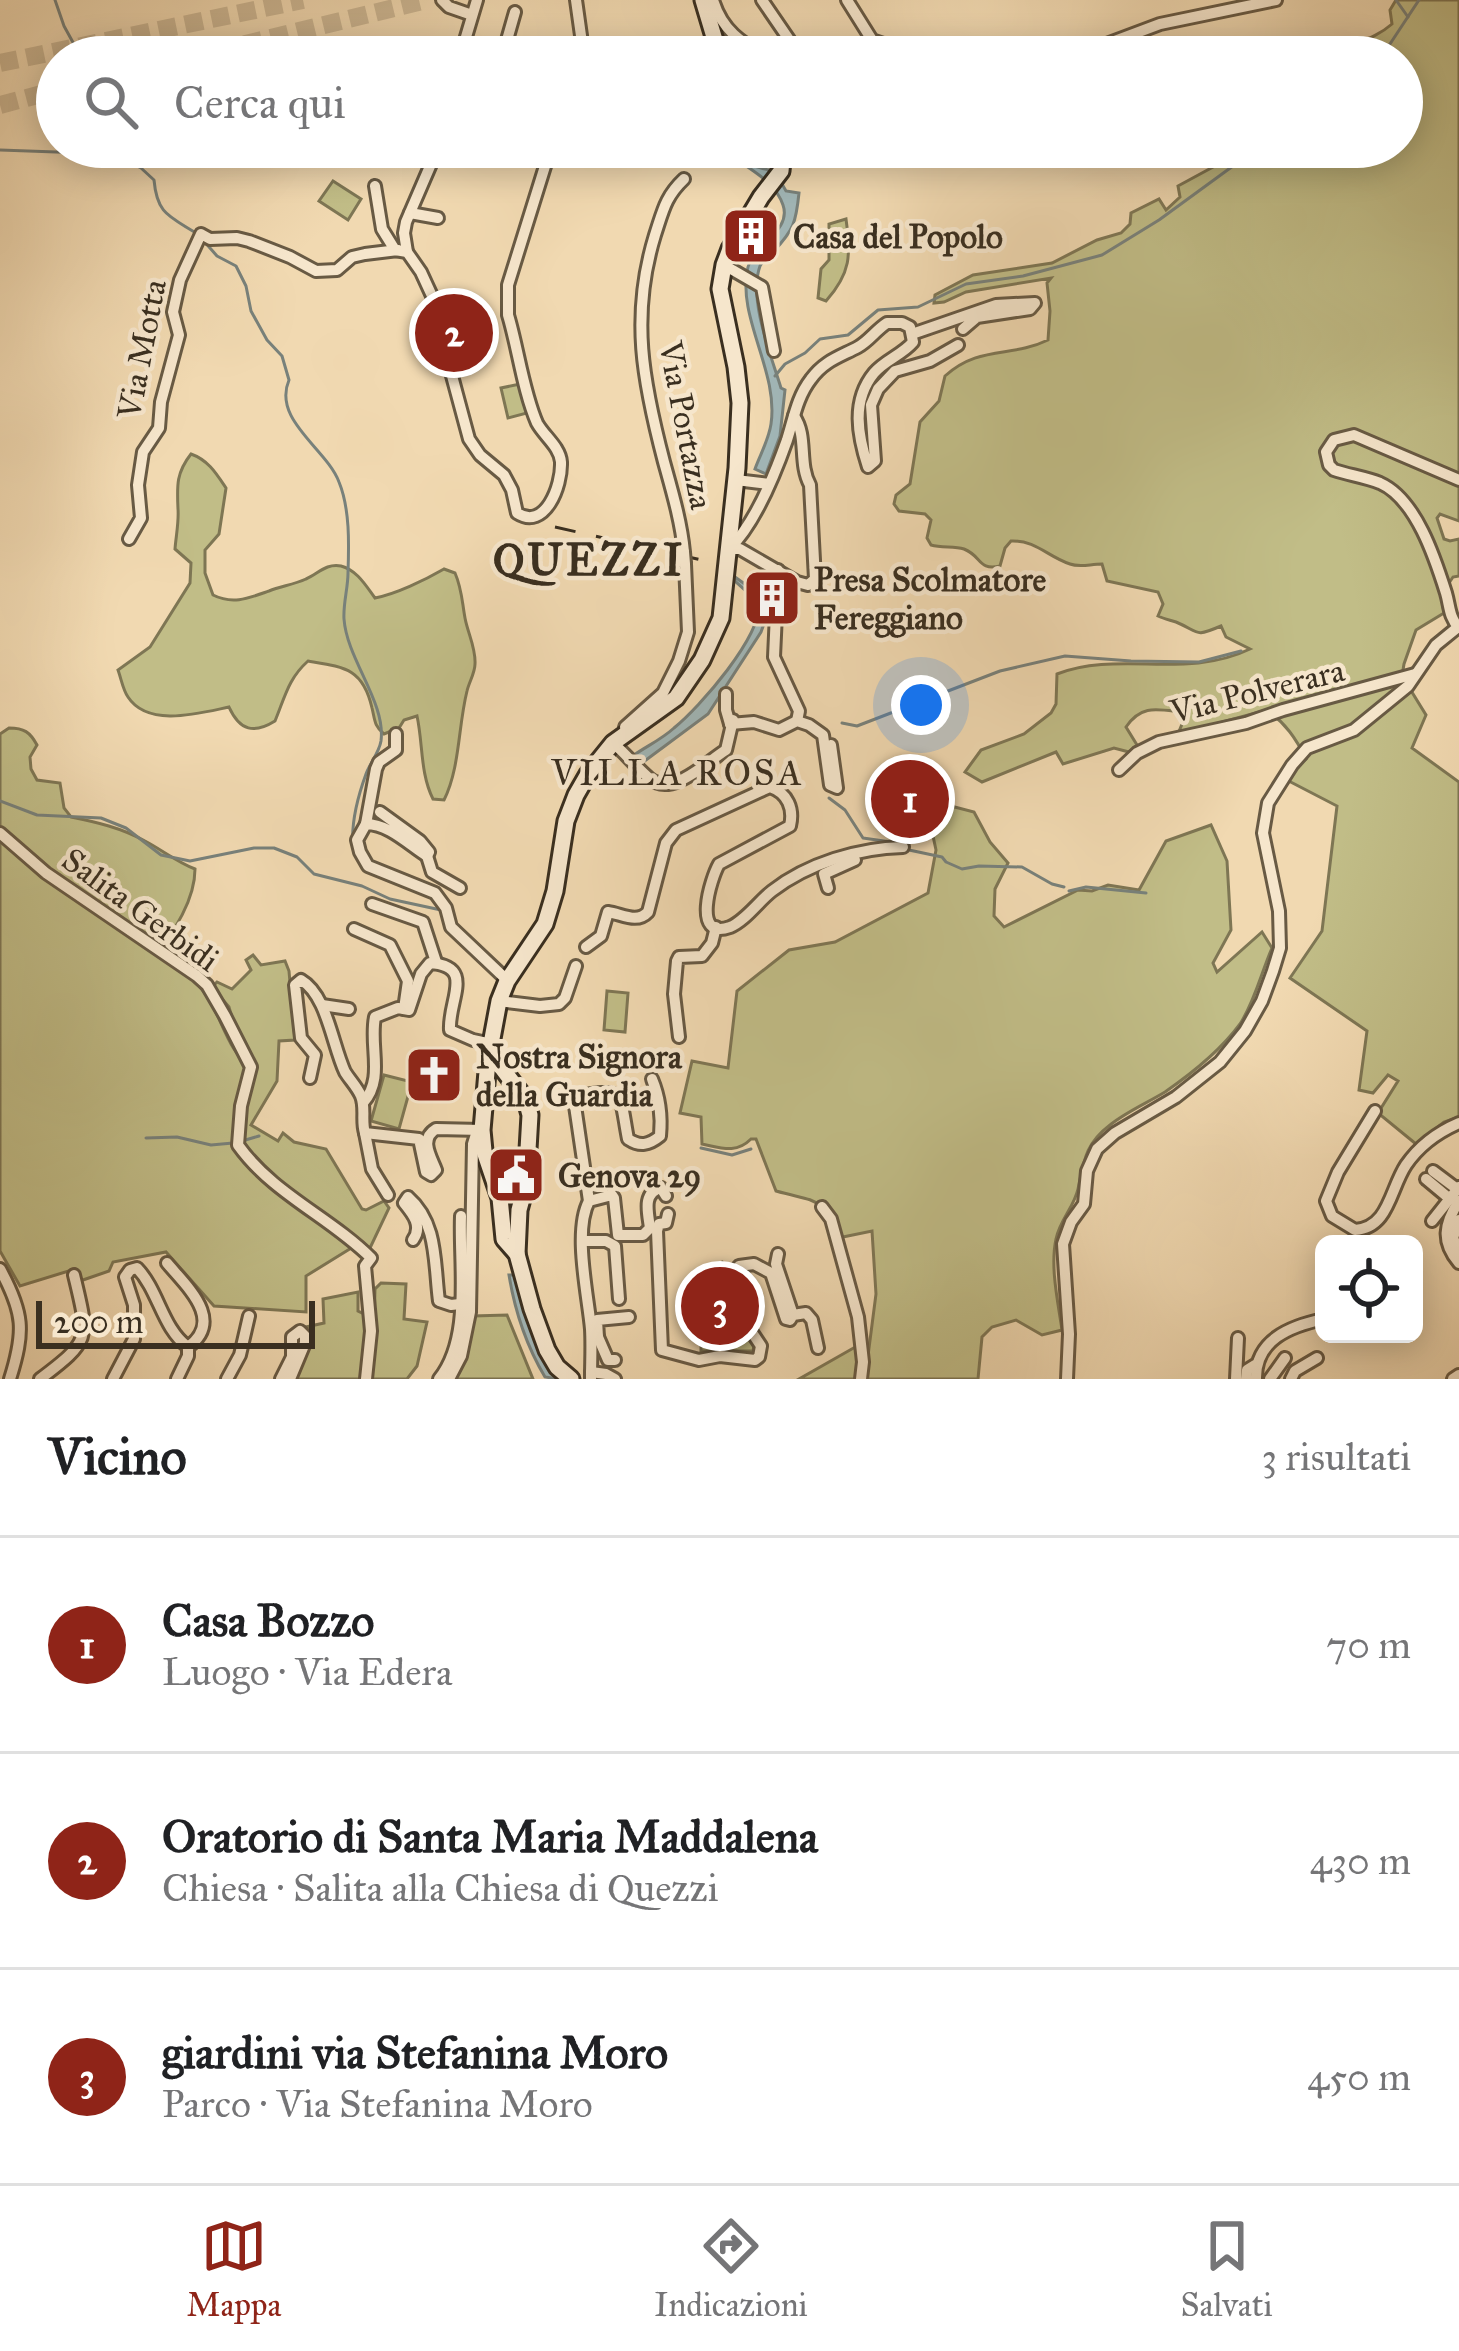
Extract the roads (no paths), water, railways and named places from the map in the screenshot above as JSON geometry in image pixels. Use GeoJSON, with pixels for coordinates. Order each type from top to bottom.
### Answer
{"type":"FeatureCollection","features":[{"type":"Feature","properties":{"kind":"street"},"geometry":{"type":"LineString","coordinates":[[442,0],[472,15]]}},
{"type":"Feature","properties":{"kind":"street"},"geometry":{"type":"LineString","coordinates":[[466,36],[477,0]]}},
{"type":"Feature","properties":{"kind":"street"},"geometry":{"type":"LineString","coordinates":[[576,0],[581,36]]}},
{"type":"Feature","properties":{"kind":"street"},"geometry":{"type":"LineString","coordinates":[[703,0],[713,36]]}},
{"type":"Feature","properties":{"kind":"street"},"geometry":{"type":"LineString","coordinates":[[712,0],[732,36]]}},
{"type":"Feature","properties":{"kind":"street"},"geometry":{"type":"LineString","coordinates":[[762,0],[787,36]]}},
{"type":"Feature","properties":{"kind":"street"},"geometry":{"type":"LineString","coordinates":[[847,0],[870,36]]}},
{"type":"Feature","properties":{"kind":"street"},"geometry":{"type":"LineString","coordinates":[[1127,36],[1160,24],[1276,0]]}},
{"type":"Feature","properties":{"kind":"street"},"geometry":{"type":"LineString","coordinates":[[508,36],[514,12]]}},
{"type":"Feature","properties":{"kind":"street"},"geometry":{"type":"LineString","coordinates":[[403,251],[410,213],[429,168]]}},
{"type":"Feature","properties":{"kind":"street"},"geometry":{"type":"LineString","coordinates":[[375,186],[382,229],[421,272],[438,309],[473,447],[504,475],[517,513],[525,518],[541,516],[548,509],[560,458],[534,415],[507,300],[544,168]]}},
{"type":"Feature","properties":{"kind":"street"},"geometry":{"type":"LineString","coordinates":[[449,1379],[461,1356],[470,1312],[473,1144],[507,980],[545,924],[570,807],[588,774],[670,704],[702,660],[721,618],[740,392],[720,290],[724,266],[781,168]]}},
{"type":"Feature","properties":{"kind":"street","name":"Via Portazza"},"geometry":{"type":"LineString","coordinates":[[618,744],[621,730],[663,693],[688,632],[684,558],[652,415],[641,349],[640,303],[667,198],[684,179]]}},
{"type":"Feature","properties":{"kind":"street"},"geometry":{"type":"LineString","coordinates":[[410,213],[438,218]]}},
{"type":"Feature","properties":{"kind":"street","name":"Via Motta"},"geometry":{"type":"LineString","coordinates":[[129,539],[141,518],[143,452],[159,428],[160,402],[178,335],[173,312],[180,280],[199,236],[249,241],[316,271],[337,270],[352,257],[365,254],[403,251]]}},
{"type":"Feature","properties":{"kind":"street"},"geometry":{"type":"LineString","coordinates":[[724,266],[762,287],[774,351]]}},
{"type":"Feature","properties":{"kind":"street"},"geometry":{"type":"LineString","coordinates":[[912,334],[996,305],[1035,303],[1030,309],[977,317],[962,329]]}},
{"type":"Feature","properties":{"kind":"street"},"geometry":{"type":"LineString","coordinates":[[438,309],[454,310],[468,348],[448,359]]}},
{"type":"Feature","properties":{"kind":"street"},"geometry":{"type":"LineString","coordinates":[[729,549],[769,484],[807,384],[830,360],[857,348],[886,322],[910,327],[913,342],[908,349],[874,373],[863,392],[858,422],[868,467],[875,461],[872,405],[878,389],[895,371],[930,361],[958,345]]}},
{"type":"Feature","properties":{"kind":"street"},"geometry":{"type":"LineString","coordinates":[[729,549],[740,549],[808,585],[815,579],[810,485],[803,473],[800,423],[794,416]]}},
{"type":"Feature","properties":{"kind":"street"},"geometry":{"type":"LineString","coordinates":[[1067,1379],[1063,1244],[1084,1204],[1087,1171],[1097,1149],[1220,1062],[1245,1031],[1273,971],[1280,948],[1263,833],[1268,803],[1306,748],[1354,730],[1408,686],[1436,645],[1458,627],[1451,616],[1453,592],[1405,501],[1382,484],[1334,470],[1326,452],[1334,440],[1354,435],[1459,481]]}},
{"type":"Feature","properties":{"kind":"street"},"geometry":{"type":"LineString","coordinates":[[736,480],[769,484]]}},
{"type":"Feature","properties":{"kind":"street"},"geometry":{"type":"LineString","coordinates":[[778,570],[774,657],[799,710],[796,721]]}},
{"type":"Feature","properties":{"kind":"street","name":"Via Polverara"},"geometry":{"type":"LineString","coordinates":[[1119,770],[1137,753],[1159,742],[1246,723],[1415,674]]}},
{"type":"Feature","properties":{"kind":"street"},"geometry":{"type":"LineString","coordinates":[[618,744],[661,786],[672,785],[726,750],[732,721],[726,694]]}},
{"type":"Feature","properties":{"kind":"street"},"geometry":{"type":"LineString","coordinates":[[732,721],[779,730],[796,721],[809,725],[824,735],[830,785],[837,788],[831,745]]}},
{"type":"Feature","properties":{"kind":"street"},"geometry":{"type":"LineString","coordinates":[[396,734],[396,750],[376,769],[367,824],[357,840],[360,852],[368,866],[435,893],[446,908],[451,928],[507,980]]}},
{"type":"Feature","properties":{"kind":"street"},"geometry":{"type":"LineString","coordinates":[[586,947],[601,935],[608,912],[635,919],[648,912],[667,843],[676,830],[770,788],[783,794],[792,814],[787,830],[719,864],[705,909],[716,927],[736,924],[780,885],[807,870],[870,849],[903,847]]}},
{"type":"Feature","properties":{"kind":"street"},"geometry":{"type":"LineString","coordinates":[[728,805],[734,818]]}},
{"type":"Feature","properties":{"kind":"street"},"geometry":{"type":"LineString","coordinates":[[380,812],[429,852],[432,872],[460,888]]}},
{"type":"Feature","properties":{"kind":"street"},"geometry":{"type":"LineString","coordinates":[[367,824],[386,828],[428,856]]}},
{"type":"Feature","properties":{"kind":"street","name":"Salita Gerbidi"},"geometry":{"type":"LineString","coordinates":[[0,833],[46,873],[207,985],[251,1067],[238,1145],[281,1191],[372,1259],[365,1266],[371,1331],[366,1379]]}},
{"type":"Feature","properties":{"kind":"street"},"geometry":{"type":"LineString","coordinates":[[828,888],[824,874],[869,854],[870,849]]}},
{"type":"Feature","properties":{"kind":"street"},"geometry":{"type":"LineString","coordinates":[[372,904],[423,922],[436,962]]}},
{"type":"Feature","properties":{"kind":"street"},"geometry":{"type":"LineString","coordinates":[[679,1037],[674,994],[677,961],[702,956],[712,944],[716,927]]}},
{"type":"Feature","properties":{"kind":"street"},"geometry":{"type":"LineString","coordinates":[[354,929],[390,945],[408,981],[404,1009]]}},
{"type":"Feature","properties":{"kind":"street"},"geometry":{"type":"LineString","coordinates":[[364,1103],[370,1098],[376,1072],[375,1017],[398,1008],[410,1010],[426,966],[436,962],[451,967],[457,982],[450,1030],[491,1050],[526,1100],[530,1114],[526,1184],[504,1238],[517,1254],[547,1350],[571,1379]]}},
{"type":"Feature","properties":{"kind":"street"},"geometry":{"type":"LineString","coordinates":[[400,963],[403,986]]}},
{"type":"Feature","properties":{"kind":"street"},"geometry":{"type":"LineString","coordinates":[[500,1000],[559,1004],[576,967],[567,1003]]}},
{"type":"Feature","properties":{"kind":"street"},"geometry":{"type":"LineString","coordinates":[[310,1078],[315,1055],[301,1038],[296,982],[301,980],[318,994],[347,1075],[364,1103],[361,1122],[371,1168],[388,1195]]}},
{"type":"Feature","properties":{"kind":"street"},"geometry":{"type":"LineString","coordinates":[[322,1005],[349,1010]]}},
{"type":"Feature","properties":{"kind":"street"},"geometry":{"type":"LineString","coordinates":[[487,1084],[497,1075],[510,1079]]}},
{"type":"Feature","properties":{"kind":"street"},"geometry":{"type":"LineString","coordinates":[[615,1360],[608,1360],[595,1337],[583,1241],[589,1201],[574,1100],[609,1091],[615,1094],[628,1139],[635,1144],[652,1143],[660,1136],[661,1121],[652,1078]]}},
{"type":"Feature","properties":{"kind":"street"},"geometry":{"type":"LineString","coordinates":[[1375,1111],[1326,1201],[1341,1224],[1355,1230],[1373,1226],[1407,1164],[1436,1133],[1459,1123]]}},
{"type":"Feature","properties":{"kind":"street"},"geometry":{"type":"LineString","coordinates":[[364,1133],[418,1138],[426,1172],[431,1174],[436,1168],[428,1156],[431,1132],[479,1131]]}},
{"type":"Feature","properties":{"kind":"street"},"geometry":{"type":"LineString","coordinates":[[479,1131],[510,1221]]}},
{"type":"Feature","properties":{"kind":"street"},"geometry":{"type":"LineString","coordinates":[[1429,1175],[1456,1194]]}},
{"type":"Feature","properties":{"kind":"street"},"geometry":{"type":"LineString","coordinates":[[1329,1190],[1343,1182]]}},
{"type":"Feature","properties":{"kind":"street"},"geometry":{"type":"LineString","coordinates":[[589,1201],[611,1195],[618,1235],[643,1235],[650,1228],[647,1200],[651,1193],[662,1188],[666,1196]]}},
{"type":"Feature","properties":{"kind":"street"},"geometry":{"type":"LineString","coordinates":[[1432,1221],[1456,1194]]}},
{"type":"Feature","properties":{"kind":"street"},"geometry":{"type":"LineString","coordinates":[[1456,1194],[1445,1237],[1459,1263]]}},
{"type":"Feature","properties":{"kind":"street"},"geometry":{"type":"LineString","coordinates":[[413,1240],[418,1227],[404,1203],[408,1197],[429,1225],[439,1300],[460,1304]]}},
{"type":"Feature","properties":{"kind":"street"},"geometry":{"type":"LineString","coordinates":[[822,1208],[831,1220],[858,1317],[861,1379]]}},
{"type":"Feature","properties":{"kind":"street"},"geometry":{"type":"LineString","coordinates":[[668,1214],[657,1231],[662,1350],[699,1360],[759,1357],[760,1346],[747,1324],[734,1274],[739,1266],[754,1264],[771,1274],[786,1319],[806,1313],[812,1320],[818,1348]]}},
{"type":"Feature","properties":{"kind":"street"},"geometry":{"type":"LineString","coordinates":[[439,1379],[456,1349],[461,1216]]}},
{"type":"Feature","properties":{"kind":"street"},"geometry":{"type":"LineString","coordinates":[[1459,1220],[1453,1238],[1459,1252]]}},
{"type":"Feature","properties":{"kind":"street"},"geometry":{"type":"LineString","coordinates":[[583,1241],[607,1241],[615,1246],[619,1299]]}},
{"type":"Feature","properties":{"kind":"street"},"geometry":{"type":"LineString","coordinates":[[778,1254],[776,1264],[793,1315]]}},
{"type":"Feature","properties":{"kind":"street"},"geometry":{"type":"LineString","coordinates":[[167,1262],[203,1313],[199,1338],[188,1347]]}},
{"type":"Feature","properties":{"kind":"street"},"geometry":{"type":"LineString","coordinates":[[113,1379],[134,1340],[134,1304],[124,1277],[137,1268],[175,1336],[188,1347],[177,1379]]}},
{"type":"Feature","properties":{"kind":"street"},"geometry":{"type":"LineString","coordinates":[[0,1269],[20,1314],[10,1379]]}},
{"type":"Feature","properties":{"kind":"street"},"geometry":{"type":"LineString","coordinates":[[40,1379],[80,1346],[84,1325],[74,1275]]}},
{"type":"Feature","properties":{"kind":"street"},"geometry":{"type":"LineString","coordinates":[[227,1379],[240,1355],[249,1316]]}},
{"type":"Feature","properties":{"kind":"street"},"geometry":{"type":"LineString","coordinates":[[614,1379],[606,1373],[591,1376],[597,1320],[629,1317]]}},
{"type":"Feature","properties":{"kind":"street"},"geometry":{"type":"LineString","coordinates":[[1256,1379],[1262,1350],[1274,1338],[1315,1322]]}},
{"type":"Feature","properties":{"kind":"street"},"geometry":{"type":"LineString","coordinates":[[1236,1379],[1238,1338]]}},
{"type":"Feature","properties":{"kind":"street"},"geometry":{"type":"LineString","coordinates":[[1270,1379],[1285,1358]]}},
{"type":"Feature","properties":{"kind":"street"},"geometry":{"type":"LineString","coordinates":[[1292,1379],[1295,1371],[1317,1358]]}},
{"type":"Feature","properties":{"kind":"street"},"geometry":{"type":"LineString","coordinates":[[1246,1379],[1247,1370],[1256,1365]]}},
{"type":"Feature","properties":{"kind":"waterway"},"geometry":{"type":"LineString","coordinates":[[55,0],[69,36]]}},
{"type":"Feature","properties":{"kind":"waterway"},"geometry":{"type":"LineString","coordinates":[[1396,0],[1408,17]]}},
{"type":"Feature","properties":{"kind":"waterway"},"geometry":{"type":"LineString","coordinates":[[1395,36],[1419,0]]}},
{"type":"Feature","properties":{"kind":"waterway"},"geometry":{"type":"LineString","coordinates":[[0,150],[36,151]]}},
{"type":"Feature","properties":{"kind":"waterway"},"geometry":{"type":"LineString","coordinates":[[141,168],[154,180],[161,207],[196,233]]}},
{"type":"Feature","properties":{"kind":"waterway"},"geometry":{"type":"LineString","coordinates":[[775,376],[820,339],[848,335],[878,310],[918,307],[966,284],[1023,276],[1102,255],[1230,168]]}},
{"type":"Feature","properties":{"kind":"waterway"},"geometry":{"type":"LineString","coordinates":[[203,240],[217,256],[236,266],[251,311],[282,356],[294,421],[333,470],[343,492],[348,539],[344,619],[381,726],[380,745],[358,800],[353,846]]}},
{"type":"Feature","properties":{"kind":"waterway"},"geometry":{"type":"LineString","coordinates":[[842,723],[857,726],[1000,671],[1065,656],[1199,662],[1241,651]]}},
{"type":"Feature","properties":{"kind":"waterway"},"geometry":{"type":"LineString","coordinates":[[829,798],[845,810],[863,838],[898,843]]}},
{"type":"Feature","properties":{"kind":"waterway"},"geometry":{"type":"LineString","coordinates":[[0,801],[37,815],[101,818],[126,828],[161,855],[190,861],[274,848],[297,857],[314,874],[441,910]]}},
{"type":"Feature","properties":{"kind":"waterway"},"geometry":{"type":"LineString","coordinates":[[909,850],[942,857],[962,869],[1022,867],[1064,887]]}},
{"type":"Feature","properties":{"kind":"waterway"},"geometry":{"type":"LineString","coordinates":[[1069,891],[1086,887],[1146,893]]}},
{"type":"Feature","properties":{"kind":"waterway"},"geometry":{"type":"LineString","coordinates":[[242,1141],[259,1136]]}},
{"type":"Feature","properties":{"kind":"waterway"},"geometry":{"type":"LineString","coordinates":[[146,1138],[233,1143]]}},
{"type":"Feature","properties":{"kind":"waterway"},"geometry":{"type":"LineString","coordinates":[[701,1148],[732,1155],[751,1149]]}},
{"type":"Feature","properties":{"kind":"tunnel"},"geometry":{"type":"LineString","coordinates":[[130,36],[303,0]]}},
{"type":"Feature","properties":{"kind":"tunnel"},"geometry":{"type":"LineString","coordinates":[[279,36],[427,0]]}},
{"type":"Feature","properties":{"kind":"tunnel"},"geometry":{"type":"LineString","coordinates":[[0,63],[36,56]]}},
{"type":"Feature","properties":{"kind":"tunnel"},"geometry":{"type":"LineString","coordinates":[[0,105],[36,96]]}},
{"type":"Feature","properties":{"kind":"railway"},"geometry":{"type":"LineString","coordinates":[[555,527],[706,561]]}},
{"type":"Feature","properties":{"kind":"place","name":"Casa del Popolo"},"geometry":{"type":"Point","coordinates":[751,236]}},
{"type":"Feature","properties":{"kind":"place","name":"Oratorio di Santa Maria Maddalena"},"geometry":{"type":"Point","coordinates":[454,333]}},
{"type":"Feature","properties":{"kind":"place","name":"Presa Scolmatore Fereggiano"},"geometry":{"type":"Point","coordinates":[772,598]}},
{"type":"Feature","properties":{"kind":"place","name":"Casa Bozzo"},"geometry":{"type":"Point","coordinates":[910,799]}},
{"type":"Feature","properties":{"kind":"place","name":"Nostra Signora della Guardia"},"geometry":{"type":"Point","coordinates":[434,1075]}},
{"type":"Feature","properties":{"kind":"place","name":"Genova 29"},"geometry":{"type":"Point","coordinates":[516,1175]}},
{"type":"Feature","properties":{"kind":"place","name":"giardini via Stefanina Moro"},"geometry":{"type":"Point","coordinates":[720,1306]}},
{"type":"Feature","properties":{"kind":"district","name":"QUEZZI"},"geometry":{"type":"Point","coordinates":[589,559]}},
{"type":"Feature","properties":{"kind":"district","name":"VILLA ROSA"},"geometry":{"type":"Point","coordinates":[678,772]}}]}
